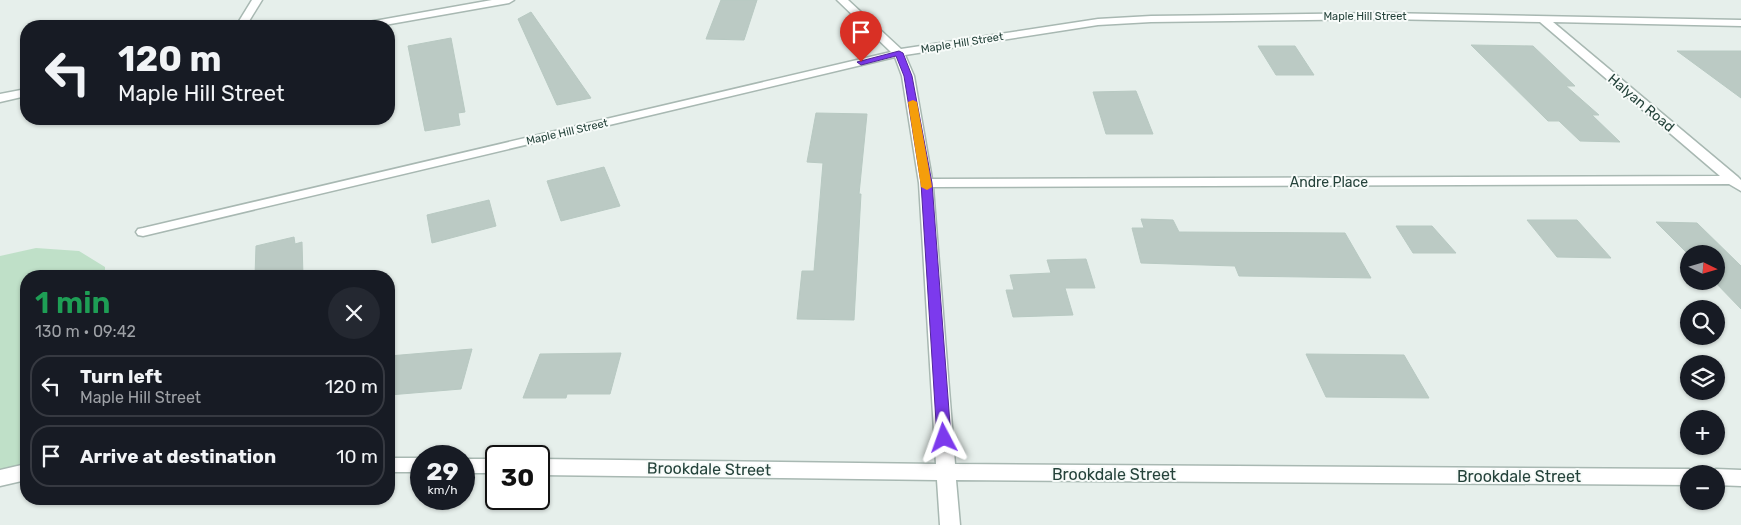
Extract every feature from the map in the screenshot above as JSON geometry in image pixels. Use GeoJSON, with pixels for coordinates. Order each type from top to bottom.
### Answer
{"type":"FeatureCollection","features":[{"type":"Feature","properties":{"kind":"street"},"geometry":{"type":"LineString","coordinates":[[245,20],[257,0]]}},
{"type":"Feature","properties":{"kind":"street"},"geometry":{"type":"LineString","coordinates":[[395,20],[509,0]]}},
{"type":"Feature","properties":{"kind":"street"},"geometry":{"type":"LineString","coordinates":[[842,0],[899,53],[908,76],[926,183],[950,525]]}},
{"type":"Feature","properties":{"kind":"street","name":"Maple Hill Street"},"geometry":{"type":"LineString","coordinates":[[143,232],[899,53],[1098,22],[1151,19],[1383,16],[1741,23]]}},
{"type":"Feature","properties":{"kind":"street","name":"Halyan Road"},"geometry":{"type":"LineString","coordinates":[[1541,18],[1737,183]]}},
{"type":"Feature","properties":{"kind":"street"},"geometry":{"type":"LineString","coordinates":[[0,98],[20,94]]}},
{"type":"Feature","properties":{"kind":"street","name":"Andre Place"},"geometry":{"type":"LineString","coordinates":[[926,183],[1737,183]]}},
{"type":"Feature","properties":{"kind":"street"},"geometry":{"type":"LineString","coordinates":[[395,465],[410,465]]}},
{"type":"Feature","properties":{"kind":"street","name":"Brookdale Street"},"geometry":{"type":"LineString","coordinates":[[550,467],[1680,477]]}},
{"type":"Feature","properties":{"kind":"street"},"geometry":{"type":"LineString","coordinates":[[0,478],[20,473]]}},
{"type":"Feature","properties":{"kind":"street"},"geometry":{"type":"LineString","coordinates":[[1725,478],[1741,478]]}},
{"type":"Feature","properties":{"kind":"green space"},"geometry":{"type":"Polygon","coordinates":[[[36,248],[79,251],[105,267],[105,270],[20,270],[20,465],[0,469],[0,256],[36,248]]]}},
{"type":"Feature","properties":{"kind":"building"},"geometry":{"type":"Polygon","coordinates":[[[721,0],[757,0],[744,40],[706,39],[721,0]]]}},
{"type":"Feature","properties":{"kind":"building"},"geometry":{"type":"Polygon","coordinates":[[[531,12],[591,98],[557,105],[518,19],[531,12]]]}},
{"type":"Feature","properties":{"kind":"building"},"geometry":{"type":"Polygon","coordinates":[[[451,38],[465,112],[458,113],[460,125],[425,131],[408,46],[451,38]]]}},
{"type":"Feature","properties":{"kind":"building"},"geometry":{"type":"Polygon","coordinates":[[[1471,45],[1533,46],[1575,86],[1566,86],[1599,115],[1592,115],[1620,142],[1580,141],[1559,121],[1548,121],[1471,45]]]}},
{"type":"Feature","properties":{"kind":"building"},"geometry":{"type":"Polygon","coordinates":[[[1258,46],[1295,46],[1314,75],[1276,75],[1258,46]]]}},
{"type":"Feature","properties":{"kind":"building"},"geometry":{"type":"Polygon","coordinates":[[[1677,51],[1741,51],[1741,98],[1677,51]]]}},
{"type":"Feature","properties":{"kind":"building"},"geometry":{"type":"Polygon","coordinates":[[[1136,91],[1153,134],[1106,134],[1093,92],[1136,91]]]}},
{"type":"Feature","properties":{"kind":"building"},"geometry":{"type":"Polygon","coordinates":[[[816,113],[867,114],[859,194],[861,194],[854,320],[797,319],[802,271],[814,271],[823,163],[807,162],[816,113]]]}},
{"type":"Feature","properties":{"kind":"building"},"geometry":{"type":"Polygon","coordinates":[[[604,167],[620,206],[561,221],[547,181],[604,167]]]}},
{"type":"Feature","properties":{"kind":"building"},"geometry":{"type":"Polygon","coordinates":[[[489,200],[496,226],[432,243],[427,215],[489,200]]]}},
{"type":"Feature","properties":{"kind":"building"},"geometry":{"type":"Polygon","coordinates":[[[1141,219],[1173,220],[1179,232],[1345,233],[1371,278],[1239,276],[1235,266],[1141,263],[1132,228],[1144,228],[1141,219]]]}},
{"type":"Feature","properties":{"kind":"building"},"geometry":{"type":"Polygon","coordinates":[[[1527,220],[1577,220],[1611,258],[1557,257],[1527,220]]]}},
{"type":"Feature","properties":{"kind":"building"},"geometry":{"type":"Polygon","coordinates":[[[1656,222],[1697,223],[1720,245],[1680,245],[1656,222]]]}},
{"type":"Feature","properties":{"kind":"building"},"geometry":{"type":"Polygon","coordinates":[[[1396,226],[1432,226],[1456,253],[1413,253],[1396,226]]]}},
{"type":"Feature","properties":{"kind":"building"},"geometry":{"type":"Polygon","coordinates":[[[294,237],[295,244],[302,242],[303,270],[255,270],[256,246],[294,237]]]}},
{"type":"Feature","properties":{"kind":"building"},"geometry":{"type":"Polygon","coordinates":[[[1725,250],[1741,266],[1741,309],[1723,290],[1725,290],[1725,250]]]}},
{"type":"Feature","properties":{"kind":"building"},"geometry":{"type":"Polygon","coordinates":[[[1086,259],[1095,288],[1065,288],[1073,315],[1013,317],[1006,290],[1014,290],[1010,275],[1051,273],[1047,260],[1086,259]]]}},
{"type":"Feature","properties":{"kind":"building"},"geometry":{"type":"Polygon","coordinates":[[[472,349],[461,389],[395,394],[395,355],[472,349]]]}},
{"type":"Feature","properties":{"kind":"building"},"geometry":{"type":"Polygon","coordinates":[[[621,353],[610,394],[567,394],[566,398],[523,398],[540,354],[621,353]]]}},
{"type":"Feature","properties":{"kind":"building"},"geometry":{"type":"Polygon","coordinates":[[[1306,354],[1404,355],[1429,398],[1326,397],[1306,354]]]}},
{"type":"Feature","properties":{"kind":"slow traffic"},"geometry":{"type":"LineString","coordinates":[[913,102],[927,187]]}},
{"type":"Feature","properties":{"kind":"route"},"geometry":{"type":"LineString","coordinates":[[861,62],[899,53],[908,76],[926,183],[944,438]]}}]}
